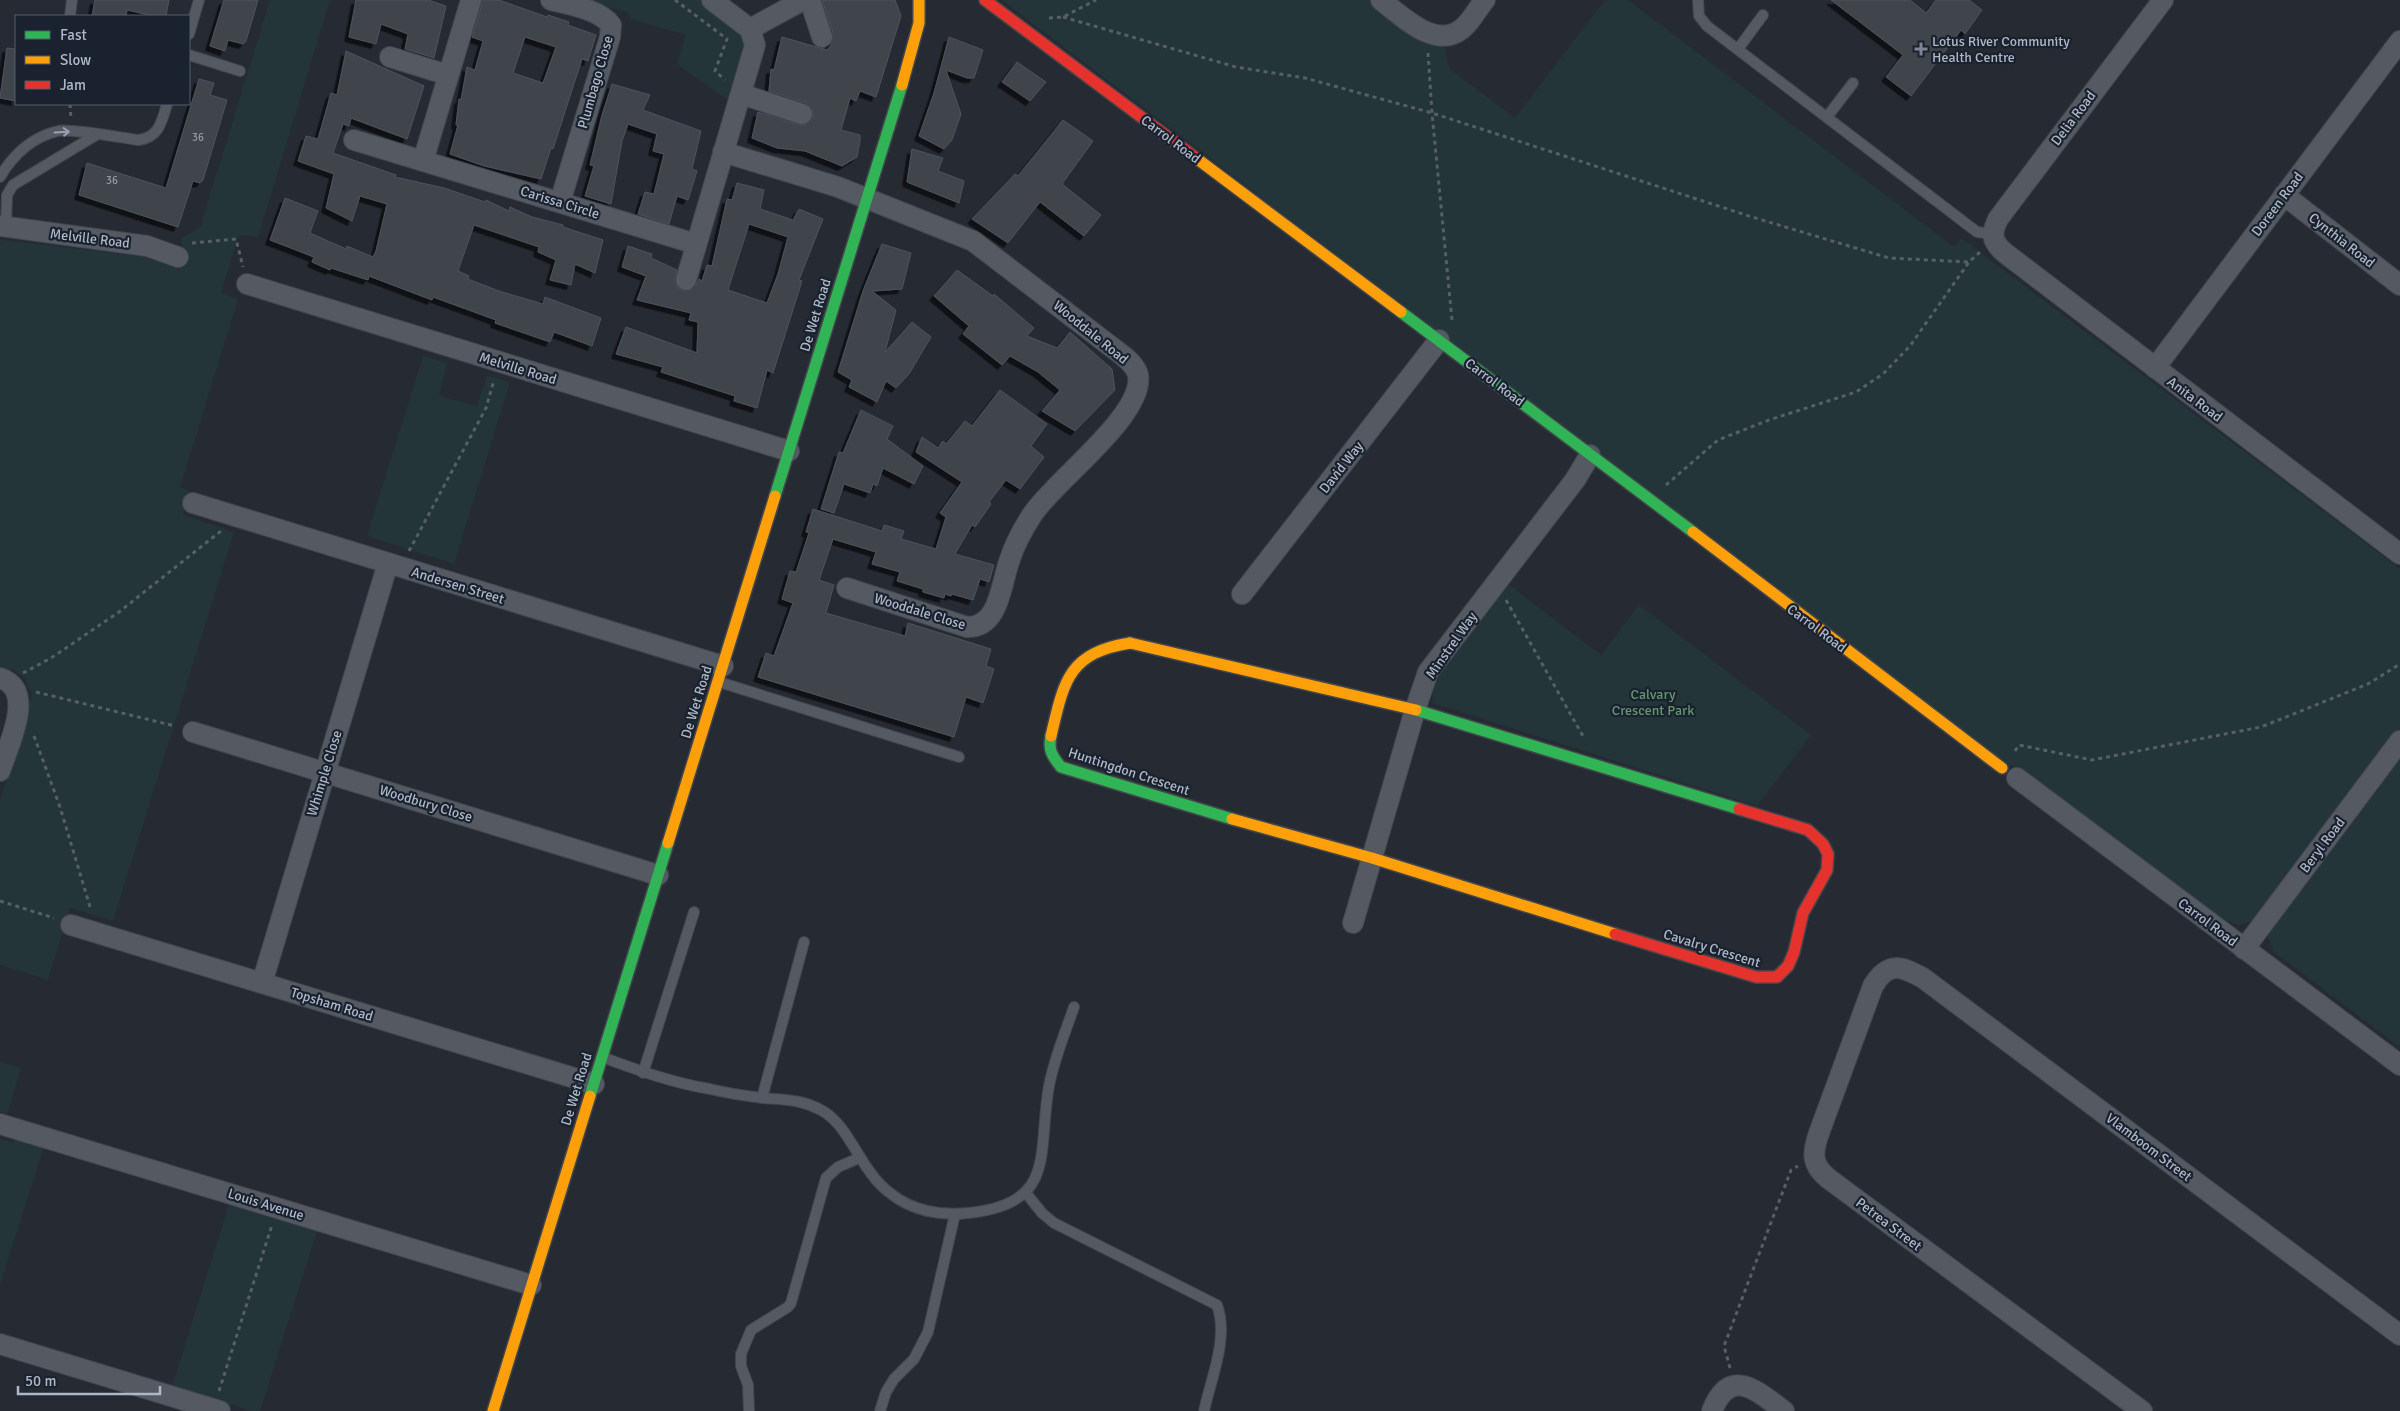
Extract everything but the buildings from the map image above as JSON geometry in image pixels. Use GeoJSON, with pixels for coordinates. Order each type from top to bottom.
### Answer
{"type":"FeatureCollection","features":[{"type":"Feature","properties":{"kind":"street"},"geometry":{"type":"LineString","coordinates":[[423,161],[471,0]]}},
{"type":"Feature","properties":{"kind":"street","name":"Plumbago Close"},"geometry":{"type":"LineString","coordinates":[[551,0],[597,14],[607,19],[611,25],[610,37],[560,202]]}},
{"type":"Feature","properties":{"kind":"street"},"geometry":{"type":"LineString","coordinates":[[686,280],[755,45],[750,29],[712,0]]}},
{"type":"Feature","properties":{"kind":"street"},"geometry":{"type":"LineString","coordinates":[[750,29],[803,0]]}},
{"type":"Feature","properties":{"kind":"street"},"geometry":{"type":"LineString","coordinates":[[810,0],[822,37]]}},
{"type":"Feature","properties":{"kind":"street","name":"De Wet Road"},"geometry":{"type":"LineString","coordinates":[[492,1411],[915,41],[919,23],[919,0]]}},
{"type":"Feature","properties":{"kind":"street","name":"Carrol Road"},"geometry":{"type":"LineString","coordinates":[[985,0],[2400,1065]]}},
{"type":"Feature","properties":{"kind":"street"},"geometry":{"type":"LineString","coordinates":[[1381,0],[1428,34],[1446,36],[1455,34],[1465,26],[1485,0]]}},
{"type":"Feature","properties":{"kind":"street","name":"Delia Road"},"geometry":{"type":"LineString","coordinates":[[1993,237],[1998,219],[2162,0]]}},
{"type":"Feature","properties":{"kind":"street","name":"Doreen Road"},"geometry":{"type":"LineString","coordinates":[[2155,368],[2400,42]]}},
{"type":"Feature","properties":{"kind":"street"},"geometry":{"type":"LineString","coordinates":[[390,57],[448,75]]}},
{"type":"Feature","properties":{"kind":"street"},"geometry":{"type":"LineString","coordinates":[[741,94],[802,114]]}},
{"type":"Feature","properties":{"kind":"street","name":"Carissa Circle"},"geometry":{"type":"LineString","coordinates":[[354,140],[696,244]]}},
{"type":"Feature","properties":{"kind":"street"},"geometry":{"type":"LineString","coordinates":[[723,152],[838,187],[867,198]]}},
{"type":"Feature","properties":{"kind":"street","name":"Cynthia Road"},"geometry":{"type":"LineString","coordinates":[[2284,195],[2400,285]]}},
{"type":"Feature","properties":{"kind":"street","name":"Wooddale Road"},"geometry":{"type":"LineString","coordinates":[[867,198],[960,235],[986,249],[1119,352],[1130,362],[1137,373],[1138,384],[1127,410],[1092,452],[1035,510],[1022,530],[1009,560]]}},
{"type":"Feature","properties":{"kind":"street","name":"Melville Road"},"geometry":{"type":"LineString","coordinates":[[3,227],[147,246],[178,256]]}},
{"type":"Feature","properties":{"kind":"street","name":"Anita Road"},"geometry":{"type":"LineString","coordinates":[[1993,237],[2005,253],[2400,554]]}},
{"type":"Feature","properties":{"kind":"street","name":"Melville Road"},"geometry":{"type":"LineString","coordinates":[[247,284],[789,451]]}},
{"type":"Feature","properties":{"kind":"street","name":"David Way"},"geometry":{"type":"LineString","coordinates":[[1242,594],[1439,340]]}},
{"type":"Feature","properties":{"kind":"street","name":"Minstrel Way"},"geometry":{"type":"LineString","coordinates":[[1352,922],[1428,672],[1574,480],[1590,455]]}},
{"type":"Feature","properties":{"kind":"street","name":"Andersen Street"},"geometry":{"type":"LineString","coordinates":[[193,503],[396,566],[720,674]]}},
{"type":"Feature","properties":{"kind":"street","name":"Wooddale Close"},"geometry":{"type":"LineString","coordinates":[[847,588],[952,623],[974,627],[985,622],[993,612],[1009,560]]}},
{"type":"Feature","properties":{"kind":"street","name":"Whimple Close"},"geometry":{"type":"LineString","coordinates":[[262,983],[324,772],[396,566]]}},
{"type":"Feature","properties":{"kind":"street","name":"Huntingdon Crescent"},"geometry":{"type":"LineString","coordinates":[[1372,858],[1299,839],[1061,767],[1050,755],[1049,746],[1069,675],[1078,663],[1108,648],[1130,643],[1415,710]]}},
{"type":"Feature","properties":{"kind":"street"},"geometry":{"type":"LineString","coordinates":[[0,771],[13,692]]}},
{"type":"Feature","properties":{"kind":"street","name":"Cavalry Crescent"},"geometry":{"type":"LineString","coordinates":[[1372,858],[1767,979],[1778,977],[1785,972],[1791,962],[1803,913],[1824,876],[1828,854],[1816,836],[1808,830],[1415,710]]}},
{"type":"Feature","properties":{"kind":"street","name":"Woodbury Close"},"geometry":{"type":"LineString","coordinates":[[192,732],[658,875]]}},
{"type":"Feature","properties":{"kind":"street","name":"Beryl Road"},"geometry":{"type":"LineString","coordinates":[[2244,949],[2400,740]]}},
{"type":"Feature","properties":{"kind":"street","name":"Topsham Road"},"geometry":{"type":"LineString","coordinates":[[71,925],[594,1084]]}},
{"type":"Feature","properties":{"kind":"street","name":"Vlamboom Street"},"geometry":{"type":"LineString","coordinates":[[1812,1157],[1873,986],[1878,978],[1894,967],[1906,969],[1923,978],[2400,1335]]}},
{"type":"Feature","properties":{"kind":"street","name":"Louis Avenue"},"geometry":{"type":"LineString","coordinates":[[0,1124],[531,1286]]}},
{"type":"Feature","properties":{"kind":"street","name":"Petrea Street"},"geometry":{"type":"LineString","coordinates":[[1812,1157],[1821,1172],[2142,1411]]}},
{"type":"Feature","properties":{"kind":"street"},"geometry":{"type":"LineString","coordinates":[[0,1344],[217,1410]]}},
{"type":"Feature","properties":{"kind":"street"},"geometry":{"type":"LineString","coordinates":[[1712,1411],[1723,1392],[1735,1385],[1749,1386],[1784,1411]]}},
{"type":"Feature","properties":{"kind":"lane"},"geometry":{"type":"LineString","coordinates":[[70,15],[72,0]]}},
{"type":"Feature","properties":{"kind":"lane"},"geometry":{"type":"LineString","coordinates":[[190,31],[199,0]]}},
{"type":"Feature","properties":{"kind":"lane"},"geometry":{"type":"LineString","coordinates":[[1698,0],[1699,16],[1707,26],[1977,232],[1993,237]]}},
{"type":"Feature","properties":{"kind":"lane"},"geometry":{"type":"LineString","coordinates":[[1738,49],[1763,15]]}},
{"type":"Feature","properties":{"kind":"lane"},"geometry":{"type":"LineString","coordinates":[[190,56],[240,71]]}},
{"type":"Feature","properties":{"kind":"lane"},"geometry":{"type":"LineString","coordinates":[[1827,117],[1853,83]]}},
{"type":"Feature","properties":{"kind":"lane"},"geometry":{"type":"LineString","coordinates":[[0,178],[13,158],[30,143],[59,130],[138,140],[151,137],[160,125],[167,105]]}},
{"type":"Feature","properties":{"kind":"lane"},"geometry":{"type":"LineString","coordinates":[[3,227],[7,195],[13,185],[96,135]]}},
{"type":"Feature","properties":{"kind":"lane"},"geometry":{"type":"LineString","coordinates":[[720,674],[959,757]]}},
{"type":"Feature","properties":{"kind":"lane"},"geometry":{"type":"LineString","coordinates":[[643,1072],[694,912]]}},
{"type":"Feature","properties":{"kind":"lane"},"geometry":{"type":"LineString","coordinates":[[762,1098],[804,942]]}},
{"type":"Feature","properties":{"kind":"lane"},"geometry":{"type":"LineString","coordinates":[[601,1057],[643,1072],[708,1089],[762,1098],[793,1099],[822,1110],[837,1122],[858,1158],[876,1181],[907,1205],[938,1213],[980,1212],[1008,1205],[1026,1194],[1036,1177],[1052,1069],[1074,1007]]}},
{"type":"Feature","properties":{"kind":"lane"},"geometry":{"type":"LineString","coordinates":[[749,1411],[748,1385],[740,1357],[748,1336],[759,1324],[788,1307],[791,1303],[826,1178],[838,1167],[858,1158]]}},
{"type":"Feature","properties":{"kind":"lane"},"geometry":{"type":"LineString","coordinates":[[1026,1194],[1042,1213],[1054,1223],[1218,1305],[1222,1327],[1220,1348],[1204,1411]]}},
{"type":"Feature","properties":{"kind":"lane"},"geometry":{"type":"LineString","coordinates":[[880,1411],[886,1392],[914,1358],[928,1332],[955,1214]]}},
{"type":"Feature","properties":{"kind":"path"},"geometry":{"type":"LineString","coordinates":[[675,0],[727,39],[715,71],[741,94]]}},
{"type":"Feature","properties":{"kind":"path"},"geometry":{"type":"LineString","coordinates":[[1063,17],[1096,0]]}},
{"type":"Feature","properties":{"kind":"path"},"geometry":{"type":"LineString","coordinates":[[1044,18],[1063,17],[1236,67],[1306,78],[1432,113],[1752,217],[1889,258],[1969,262]]}},
{"type":"Feature","properties":{"kind":"path"},"geometry":{"type":"LineString","coordinates":[[1428,34],[1432,113],[1452,324],[1439,340]]}},
{"type":"Feature","properties":{"kind":"path"},"geometry":{"type":"LineString","coordinates":[[1649,500],[1718,440],[1769,420],[1856,392],[1883,374],[1910,346],[1969,262],[1993,237]]}},
{"type":"Feature","properties":{"kind":"path"},"geometry":{"type":"LineString","coordinates":[[178,256],[186,244],[236,239],[247,284]]}},
{"type":"Feature","properties":{"kind":"path"},"geometry":{"type":"LineString","coordinates":[[396,566],[410,549],[486,408],[498,362]]}},
{"type":"Feature","properties":{"kind":"path"},"geometry":{"type":"LineString","coordinates":[[13,692],[224,529],[234,515]]}},
{"type":"Feature","properties":{"kind":"path"},"geometry":{"type":"LineString","coordinates":[[1502,594],[1589,746]]}},
{"type":"Feature","properties":{"kind":"path"},"geometry":{"type":"LineString","coordinates":[[2010,773],[2019,745],[2092,760],[2261,727],[2368,684],[2400,664]]}},
{"type":"Feature","properties":{"kind":"path"},"geometry":{"type":"LineString","coordinates":[[13,692],[155,721],[192,732]]}},
{"type":"Feature","properties":{"kind":"path"},"geometry":{"type":"LineString","coordinates":[[13,692],[30,726],[60,807],[92,913],[91,931]]}},
{"type":"Feature","properties":{"kind":"path"},"geometry":{"type":"LineString","coordinates":[[0,902],[71,925]]}},
{"type":"Feature","properties":{"kind":"path"},"geometry":{"type":"LineString","coordinates":[[1735,1385],[1724,1346],[1791,1170],[1812,1157]]}},
{"type":"Feature","properties":{"kind":"path"},"geometry":{"type":"LineString","coordinates":[[217,1410],[278,1208]]}},
{"type":"Feature","properties":{"kind":"green space"},"geometry":{"type":"Polygon","coordinates":[[[270,0],[330,0],[258,237],[239,235],[221,293],[238,299],[180,487],[190,491],[183,515],[234,532],[113,921],[70,908],[48,980],[0,965],[0,801],[32,694],[24,677],[12,669],[7,683],[0,682],[0,240],[140,256],[174,267],[182,246],[181,238],[200,228],[270,0]]]}},
{"type":"Feature","properties":{"kind":"green space"},"geometry":{"type":"Polygon","coordinates":[[[570,0],[705,0],[746,38],[732,103],[677,64],[686,35],[631,19],[628,12],[610,7],[602,10],[570,0]]]}},
{"type":"Feature","properties":{"kind":"green space"},"geometry":{"type":"Polygon","coordinates":[[[1002,0],[1369,0],[1415,35],[1443,43],[1450,69],[1515,118],[1605,0],[1628,0],[1954,247],[1961,238],[2400,569],[2400,729],[2254,920],[2239,925],[2223,920],[2021,768],[2008,765],[1002,0]]]}},
{"type":"Feature","properties":{"kind":"green space"},"geometry":{"type":"Polygon","coordinates":[[[423,356],[447,363],[439,396],[477,406],[487,376],[510,382],[454,564],[367,536],[423,356]]]}},
{"type":"Feature","properties":{"kind":"green space","name":"Calvary Crescent Park"},"geometry":{"type":"Polygon","coordinates":[[[1508,584],[1601,655],[1639,605],[1811,735],[1757,806],[1433,703],[1432,690],[1439,676],[1508,584]]]}},
{"type":"Feature","properties":{"kind":"green space"},"geometry":{"type":"Polygon","coordinates":[[[2400,755],[2400,1047],[2274,952],[2268,937],[2270,930],[2400,755]]]}},
{"type":"Feature","properties":{"kind":"green space"},"geometry":{"type":"Polygon","coordinates":[[[0,1062],[21,1068],[7,1114],[0,1112],[0,1062]]]}},
{"type":"Feature","properties":{"kind":"green space"},"geometry":{"type":"Polygon","coordinates":[[[17,1134],[45,1143],[0,1285],[0,1139],[14,1143],[17,1134]]]}},
{"type":"Feature","properties":{"kind":"green space"},"geometry":{"type":"Polygon","coordinates":[[[230,1201],[318,1228],[260,1411],[252,1411],[172,1387],[230,1201]]]}},
{"type":"Feature","properties":{"kind":"traffic: fast"},"geometry":{"type":"LineString","coordinates":[[775,496],[902,85]]}},
{"type":"Feature","properties":{"kind":"traffic: fast"},"geometry":{"type":"LineString","coordinates":[[1401,312],[1693,532]]}},
{"type":"Feature","properties":{"kind":"traffic: fast"},"geometry":{"type":"LineString","coordinates":[[1416,710],[1739,809]]}},
{"type":"Feature","properties":{"kind":"traffic: fast"},"geometry":{"type":"LineString","coordinates":[[1051,736],[1050,745],[1052,753],[1061,767],[1232,819]]}},
{"type":"Feature","properties":{"kind":"traffic: fast"},"geometry":{"type":"LineString","coordinates":[[590,1096],[668,843]]}},
{"type":"Feature","properties":{"kind":"traffic: slow"},"geometry":{"type":"LineString","coordinates":[[902,85],[919,23],[919,0]]}},
{"type":"Feature","properties":{"kind":"traffic: slow"},"geometry":{"type":"LineString","coordinates":[[1196,158],[1401,312]]}},
{"type":"Feature","properties":{"kind":"traffic: slow"},"geometry":{"type":"LineString","coordinates":[[668,843],[775,496]]}},
{"type":"Feature","properties":{"kind":"traffic: slow"},"geometry":{"type":"LineString","coordinates":[[1693,532],[2002,768]]}},
{"type":"Feature","properties":{"kind":"traffic: slow"},"geometry":{"type":"LineString","coordinates":[[1130,643],[1416,710]]}},
{"type":"Feature","properties":{"kind":"traffic: slow"},"geometry":{"type":"LineString","coordinates":[[1051,736],[1065,685],[1081,662],[1093,654],[1130,643]]}},
{"type":"Feature","properties":{"kind":"traffic: slow"},"geometry":{"type":"LineString","coordinates":[[1232,819],[1372,858],[1615,934]]}},
{"type":"Feature","properties":{"kind":"traffic: slow"},"geometry":{"type":"LineString","coordinates":[[493,1411],[590,1096]]}},
{"type":"Feature","properties":{"kind":"traffic: jam"},"geometry":{"type":"LineString","coordinates":[[985,0],[1196,158]]}},
{"type":"Feature","properties":{"kind":"traffic: jam"},"geometry":{"type":"LineString","coordinates":[[1615,934],[1756,977],[1777,977],[1788,966],[1794,952],[1803,913],[1827,870],[1828,854],[1823,844],[1808,830],[1739,809]]}},
{"type":"Feature","properties":{"kind":"place","name":"Lotus River Community Health Centre"},"geometry":{"type":"Point","coordinates":[1921,49]}}]}
